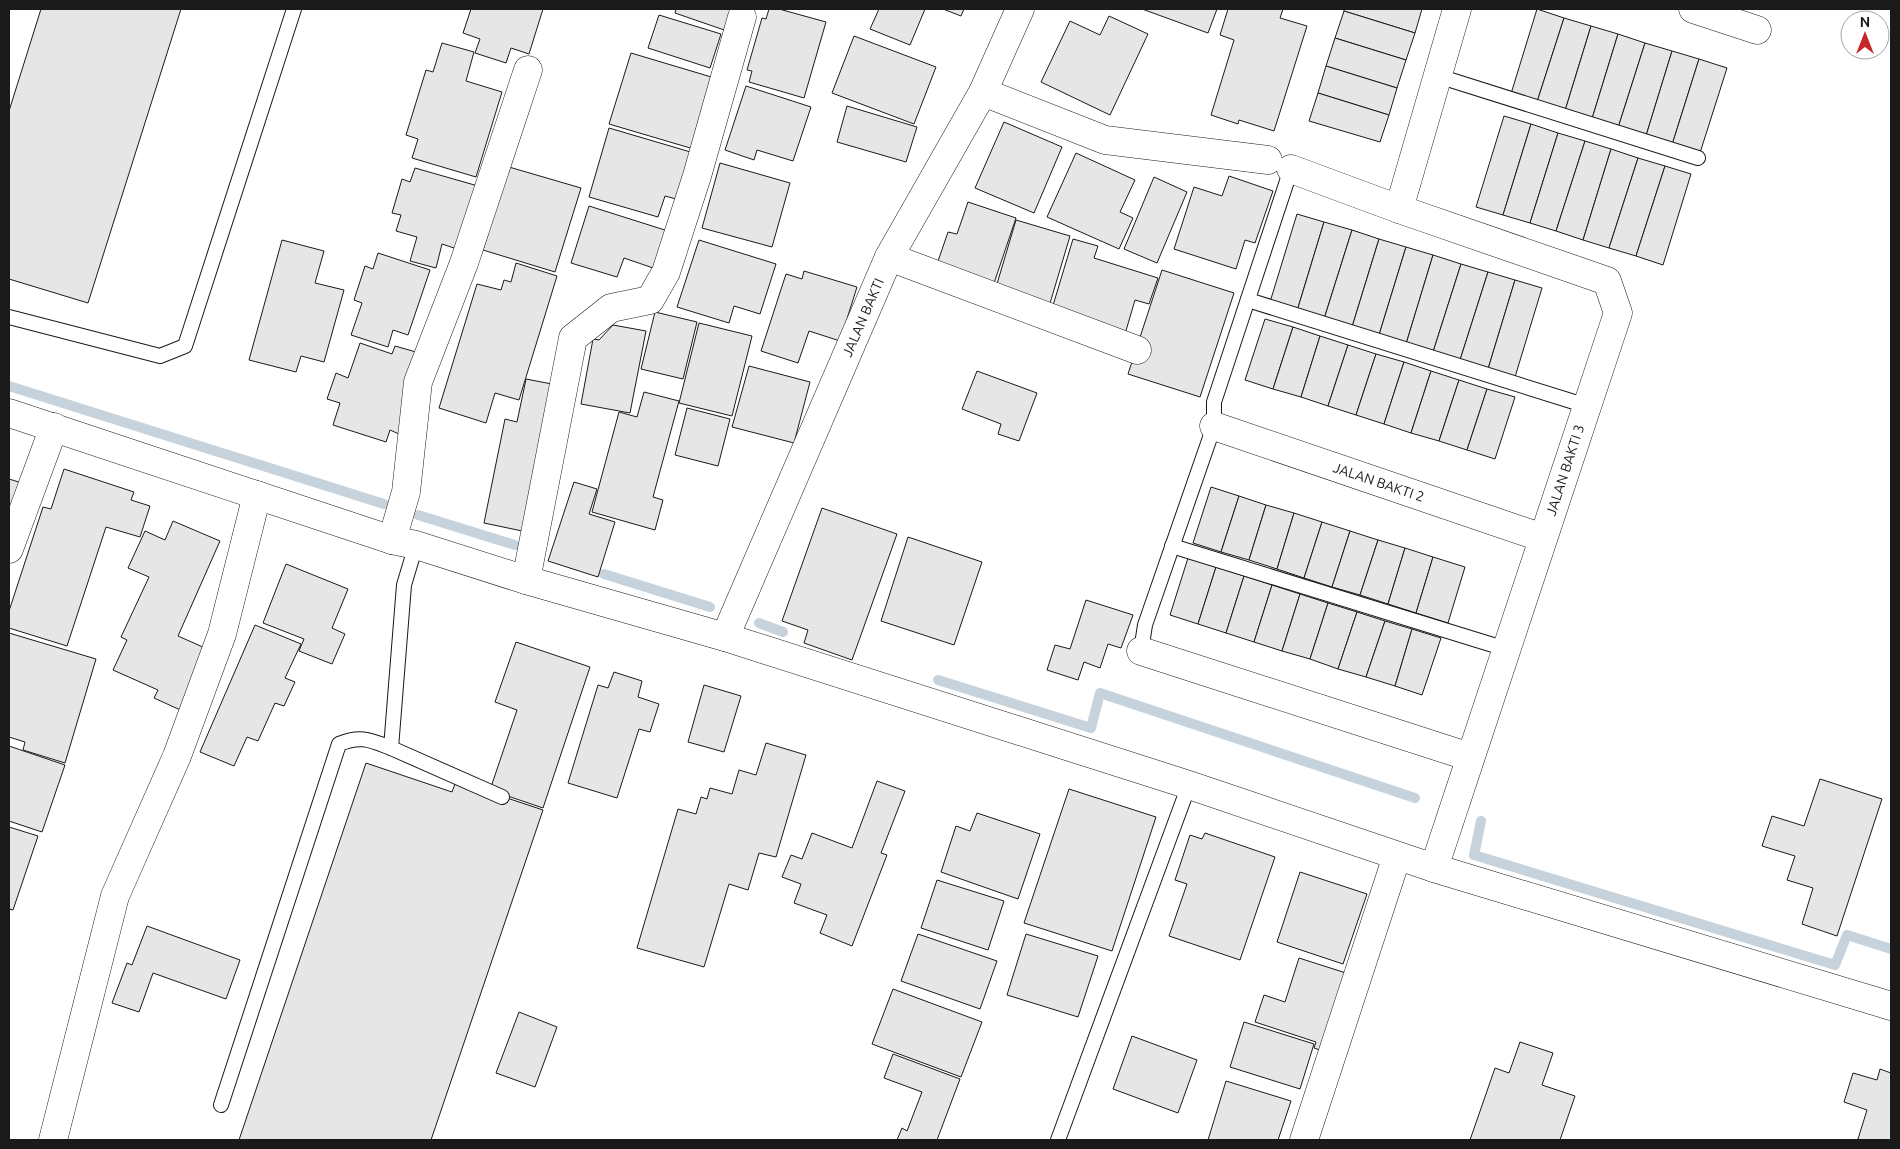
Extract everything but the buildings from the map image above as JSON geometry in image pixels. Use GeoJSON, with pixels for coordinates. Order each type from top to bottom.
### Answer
{"type":"FeatureCollection","features":[{"type":"Feature","properties":{"kind":"street","name":"JALAN BAKTI"},"geometry":{"type":"LineString","coordinates":[[725,637],[889,257],[983,92],[1020,9]]}},
{"type":"Feature","properties":{"kind":"street"},"geometry":{"type":"LineString","coordinates":[[983,92],[1105,140],[1279,165],[1399,209],[1457,9]]}},
{"type":"Feature","properties":{"kind":"street"},"geometry":{"type":"LineString","coordinates":[[1693,9],[1756,30]]}},
{"type":"Feature","properties":{"kind":"street"},"geometry":{"type":"LineString","coordinates":[[526,580],[573,338],[611,308],[650,300],[666,272],[697,176],[742,17]]}},
{"type":"Feature","properties":{"kind":"street"},"geometry":{"type":"LineString","coordinates":[[404,543],[406,492],[418,382],[464,263],[528,70]]}},
{"type":"Feature","properties":{"kind":"street","name":"JALAN BAKTI 3"},"geometry":{"type":"LineString","coordinates":[[1399,209],[1607,281],[1618,313],[1434,868]]}},
{"type":"Feature","properties":{"kind":"street"},"geometry":{"type":"LineString","coordinates":[[889,257],[1137,350]]}},
{"type":"Feature","properties":{"kind":"street"},"geometry":{"type":"LineString","coordinates":[[9,413],[404,543],[725,637],[1189,785],[1434,868],[1891,1006]]}},
{"type":"Feature","properties":{"kind":"street","name":"JALAN BAKTI 2"},"geometry":{"type":"LineString","coordinates":[[1214,426],[1543,538]]}},
{"type":"Feature","properties":{"kind":"street"},"geometry":{"type":"LineString","coordinates":[[9,549],[54,427]]}},
{"type":"Feature","properties":{"kind":"street"},"geometry":{"type":"LineString","coordinates":[[52,1140],[115,896],[177,756],[222,634],[258,495]]}},
{"type":"Feature","properties":{"kind":"street"},"geometry":{"type":"LineString","coordinates":[[1141,651],[1470,758]]}},
{"type":"Feature","properties":{"kind":"street"},"geometry":{"type":"LineString","coordinates":[[1304,1140],[1397,856]]}},
{"type":"Feature","properties":{"kind":"lane"},"geometry":{"type":"LineString","coordinates":[[9,317],[160,356],[185,346],[294,9]]}},
{"type":"Feature","properties":{"kind":"lane"},"geometry":{"type":"LineString","coordinates":[[1438,76],[1698,158]]}},
{"type":"Feature","properties":{"kind":"lane"},"geometry":{"type":"LineString","coordinates":[[1141,651],[1145,625],[1214,426],[1214,402],[1248,300],[1279,165]]}},
{"type":"Feature","properties":{"kind":"lane"},"geometry":{"type":"LineString","coordinates":[[1248,300],[1587,406]]}},
{"type":"Feature","properties":{"kind":"lane"},"geometry":{"type":"LineString","coordinates":[[391,748],[404,585],[404,543]]}},
{"type":"Feature","properties":{"kind":"lane"},"geometry":{"type":"LineString","coordinates":[[1172,546],[1506,649]]}},
{"type":"Feature","properties":{"kind":"lane"},"geometry":{"type":"LineString","coordinates":[[221,1105],[339,744],[352,739],[365,738],[502,797]]}},
{"type":"Feature","properties":{"kind":"lane"},"geometry":{"type":"LineString","coordinates":[[1058,1140],[1189,785]]}},
{"type":"Feature","properties":{"kind":"waterway"},"geometry":{"type":"LineString","coordinates":[[9,386],[384,504]]}},
{"type":"Feature","properties":{"kind":"waterway"},"geometry":{"type":"LineString","coordinates":[[418,515],[515,545]]}},
{"type":"Feature","properties":{"kind":"waterway"},"geometry":{"type":"LineString","coordinates":[[604,574],[710,607]]}},
{"type":"Feature","properties":{"kind":"waterway"},"geometry":{"type":"LineString","coordinates":[[759,623],[783,632]]}},
{"type":"Feature","properties":{"kind":"waterway"},"geometry":{"type":"LineString","coordinates":[[938,680],[1091,728],[1100,693],[1415,798]]}},
{"type":"Feature","properties":{"kind":"waterway"},"geometry":{"type":"LineString","coordinates":[[1481,821],[1474,855],[1835,965],[1847,935],[1891,949]]}}]}
